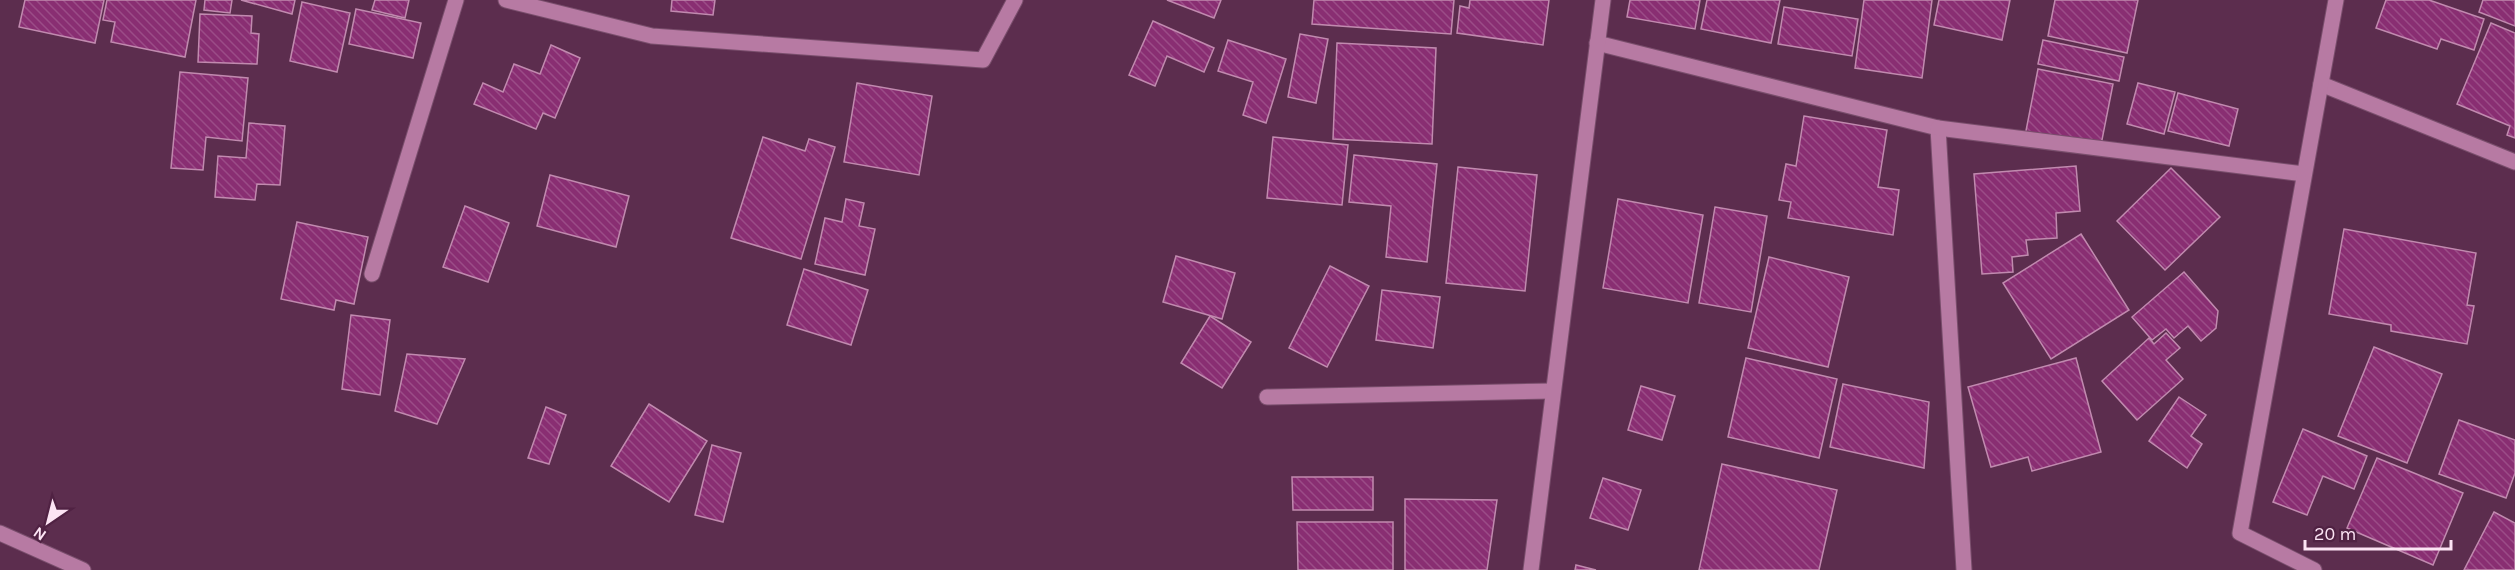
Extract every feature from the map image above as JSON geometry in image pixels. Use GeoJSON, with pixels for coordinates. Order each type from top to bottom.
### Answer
{"type":"FeatureCollection","features":[{"type":"Feature","properties":{"kind":"street"},"geometry":{"type":"LineString","coordinates":[[372,274],[456,0]]}},
{"type":"Feature","properties":{"kind":"street"},"geometry":{"type":"LineString","coordinates":[[506,0],[652,36],[983,60],[1016,0]]}},
{"type":"Feature","properties":{"kind":"street"},"geometry":{"type":"LineString","coordinates":[[1531,570],[1603,0]]}},
{"type":"Feature","properties":{"kind":"street"},"geometry":{"type":"LineString","coordinates":[[2314,570],[2240,533],[2336,0]]}},
{"type":"Feature","properties":{"kind":"street"},"geometry":{"type":"LineString","coordinates":[[1598,42],[1938,128],[2304,174]]}},
{"type":"Feature","properties":{"kind":"street"},"geometry":{"type":"LineString","coordinates":[[2321,84],[2515,162]]}},
{"type":"Feature","properties":{"kind":"street"},"geometry":{"type":"LineString","coordinates":[[1938,128],[1964,570]]}},
{"type":"Feature","properties":{"kind":"street"},"geometry":{"type":"LineString","coordinates":[[1267,397],[1553,391]]}},
{"type":"Feature","properties":{"kind":"street"},"geometry":{"type":"LineString","coordinates":[[0,532],[83,570]]}},
{"type":"Feature","properties":{"kind":"building"},"geometry":{"type":"Polygon","coordinates":[[[25,0],[104,0],[95,43],[19,27],[25,0]]]}},
{"type":"Feature","properties":{"kind":"building"},"geometry":{"type":"Polygon","coordinates":[[[107,0],[196,0],[185,57],[111,42],[115,22],[103,20],[107,0]]]}},
{"type":"Feature","properties":{"kind":"building"},"geometry":{"type":"Polygon","coordinates":[[[205,0],[232,0],[230,13],[204,10],[205,0]]]}},
{"type":"Feature","properties":{"kind":"building"},"geometry":{"type":"Polygon","coordinates":[[[241,0],[295,0],[292,14],[241,0]]]}},
{"type":"Feature","properties":{"kind":"building"},"geometry":{"type":"Polygon","coordinates":[[[375,0],[409,0],[405,18],[372,10],[375,0]]]}},
{"type":"Feature","properties":{"kind":"building"},"geometry":{"type":"Polygon","coordinates":[[[672,0],[715,0],[713,15],[671,11],[672,0]]]}},
{"type":"Feature","properties":{"kind":"building"},"geometry":{"type":"Polygon","coordinates":[[[1167,0],[1221,0],[1214,18],[1167,0]]]}},
{"type":"Feature","properties":{"kind":"building"},"geometry":{"type":"Polygon","coordinates":[[[1314,0],[1454,0],[1451,34],[1312,24],[1314,0]]]}},
{"type":"Feature","properties":{"kind":"building"},"geometry":{"type":"Polygon","coordinates":[[[1470,0],[1549,0],[1543,45],[1457,33],[1460,6],[1469,8],[1470,0]]]}},
{"type":"Feature","properties":{"kind":"building"},"geometry":{"type":"Polygon","coordinates":[[[1630,0],[1700,0],[1695,29],[1627,17],[1630,0]]]}},
{"type":"Feature","properties":{"kind":"building"},"geometry":{"type":"Polygon","coordinates":[[[1707,0],[1780,0],[1771,43],[1701,29],[1707,0]]]}},
{"type":"Feature","properties":{"kind":"building"},"geometry":{"type":"Polygon","coordinates":[[[1864,0],[1932,0],[1922,78],[1855,68],[1864,0]]]}},
{"type":"Feature","properties":{"kind":"building"},"geometry":{"type":"Polygon","coordinates":[[[1939,0],[2010,0],[2002,40],[1934,25],[1939,0]]]}},
{"type":"Feature","properties":{"kind":"building"},"geometry":{"type":"Polygon","coordinates":[[[2055,0],[2138,0],[2127,53],[2048,36],[2055,0]]]}},
{"type":"Feature","properties":{"kind":"building"},"geometry":{"type":"Polygon","coordinates":[[[2386,0],[2429,0],[2484,19],[2474,50],[2441,39],[2437,49],[2376,28],[2386,0]]]}},
{"type":"Feature","properties":{"kind":"building"},"geometry":{"type":"Polygon","coordinates":[[[2483,0],[2515,0],[2515,26],[2479,12],[2483,0]]]}},
{"type":"Feature","properties":{"kind":"building"},"geometry":{"type":"Polygon","coordinates":[[[302,2],[350,13],[337,72],[290,61],[302,2]]]}},
{"type":"Feature","properties":{"kind":"building"},"geometry":{"type":"Polygon","coordinates":[[[1784,7],[1858,19],[1852,56],[1778,44],[1784,7]]]}},
{"type":"Feature","properties":{"kind":"building"},"geometry":{"type":"Polygon","coordinates":[[[356,9],[421,23],[413,58],[349,44],[356,9]]]}},
{"type":"Feature","properties":{"kind":"building"},"geometry":{"type":"Polygon","coordinates":[[[200,14],[252,16],[251,33],[259,34],[257,64],[198,62],[200,14]]]}},
{"type":"Feature","properties":{"kind":"building"},"geometry":{"type":"Polygon","coordinates":[[[1153,21],[1214,48],[1204,72],[1167,56],[1155,86],[1129,75],[1153,21]]]}},
{"type":"Feature","properties":{"kind":"building"},"geometry":{"type":"Polygon","coordinates":[[[2491,23],[2515,33],[2515,138],[2507,135],[2510,126],[2457,104],[2491,23]]]}},
{"type":"Feature","properties":{"kind":"building"},"geometry":{"type":"Polygon","coordinates":[[[1300,34],[1328,39],[1316,103],[1288,97],[1300,34]]]}},
{"type":"Feature","properties":{"kind":"building"},"geometry":{"type":"Polygon","coordinates":[[[1228,40],[1286,59],[1266,123],[1243,115],[1253,82],[1218,71],[1228,40]]]}},
{"type":"Feature","properties":{"kind":"building"},"geometry":{"type":"Polygon","coordinates":[[[2043,40],[2124,57],[2119,81],[2038,64],[2043,40]]]}},
{"type":"Feature","properties":{"kind":"building"},"geometry":{"type":"Polygon","coordinates":[[[1337,43],[1436,48],[1432,144],[1333,139],[1337,43]]]}},
{"type":"Feature","properties":{"kind":"building"},"geometry":{"type":"Polygon","coordinates":[[[551,45],[580,58],[555,118],[543,113],[536,129],[474,104],[483,83],[503,92],[514,64],[540,74],[551,45]]]}},
{"type":"Feature","properties":{"kind":"building"},"geometry":{"type":"Polygon","coordinates":[[[2038,69],[2113,84],[2100,150],[2025,136],[2038,69]]]}},
{"type":"Feature","properties":{"kind":"building"},"geometry":{"type":"Polygon","coordinates":[[[180,72],[248,78],[242,141],[206,137],[203,170],[171,168],[180,72]]]}},
{"type":"Feature","properties":{"kind":"building"},"geometry":{"type":"Polygon","coordinates":[[[857,83],[932,96],[919,175],[844,162],[857,83]]]}},
{"type":"Feature","properties":{"kind":"building"},"geometry":{"type":"Polygon","coordinates":[[[2138,83],[2175,92],[2164,134],[2127,124],[2138,83]]]}},
{"type":"Feature","properties":{"kind":"building"},"geometry":{"type":"Polygon","coordinates":[[[2178,93],[2238,109],[2229,146],[2168,131],[2178,93]]]}},
{"type":"Feature","properties":{"kind":"building"},"geometry":{"type":"Polygon","coordinates":[[[1804,116],[1887,130],[1878,187],[1899,190],[1893,235],[1788,218],[1791,202],[1779,200],[1786,164],[1796,166],[1804,116]]]}},
{"type":"Feature","properties":{"kind":"building"},"geometry":{"type":"Polygon","coordinates":[[[249,123],[285,126],[280,185],[257,184],[255,200],[215,197],[218,156],[246,158],[249,123]]]}},
{"type":"Feature","properties":{"kind":"building"},"geometry":{"type":"Polygon","coordinates":[[[763,137],[805,151],[809,139],[835,147],[801,259],[731,238],[763,137]]]}},
{"type":"Feature","properties":{"kind":"building"},"geometry":{"type":"Polygon","coordinates":[[[1273,137],[1348,145],[1342,205],[1267,198],[1273,137]]]}},
{"type":"Feature","properties":{"kind":"building"},"geometry":{"type":"Polygon","coordinates":[[[1354,155],[1437,164],[1427,262],[1386,257],[1391,206],[1349,202],[1354,155]]]}},
{"type":"Feature","properties":{"kind":"building"},"geometry":{"type":"Polygon","coordinates":[[[2076,166],[2080,211],[2056,213],[2057,238],[2026,240],[2028,255],[2012,257],[2013,272],[1982,274],[1974,174],[2076,166]]]}},
{"type":"Feature","properties":{"kind":"building"},"geometry":{"type":"Polygon","coordinates":[[[1458,167],[1537,175],[1525,291],[1446,283],[1458,167]]]}},
{"type":"Feature","properties":{"kind":"building"},"geometry":{"type":"Polygon","coordinates":[[[2171,168],[2220,217],[2165,270],[2117,221],[2171,168]]]}},
{"type":"Feature","properties":{"kind":"building"},"geometry":{"type":"Polygon","coordinates":[[[550,175],[629,196],[616,247],[537,226],[550,175]]]}},
{"type":"Feature","properties":{"kind":"building"},"geometry":{"type":"Polygon","coordinates":[[[846,199],[864,203],[859,226],[875,229],[865,275],[815,264],[825,218],[842,222],[846,199]]]}},
{"type":"Feature","properties":{"kind":"building"},"geometry":{"type":"Polygon","coordinates":[[[1618,199],[1703,215],[1688,303],[1603,288],[1618,199]]]}},
{"type":"Feature","properties":{"kind":"building"},"geometry":{"type":"Polygon","coordinates":[[[465,206],[509,223],[488,282],[443,267],[465,206]]]}},
{"type":"Feature","properties":{"kind":"building"},"geometry":{"type":"Polygon","coordinates":[[[1715,207],[1767,216],[1751,312],[1699,303],[1715,207]]]}},
{"type":"Feature","properties":{"kind":"building"},"geometry":{"type":"Polygon","coordinates":[[[297,222],[368,237],[354,304],[336,300],[334,310],[281,299],[297,222]]]}},
{"type":"Feature","properties":{"kind":"building"},"geometry":{"type":"Polygon","coordinates":[[[2344,229],[2476,253],[2467,305],[2474,306],[2467,344],[2391,331],[2391,325],[2329,314],[2344,229]]]}},
{"type":"Feature","properties":{"kind":"building"},"geometry":{"type":"Polygon","coordinates":[[[2081,234],[2129,310],[2051,359],[2003,283],[2081,234]]]}},
{"type":"Feature","properties":{"kind":"building"},"geometry":{"type":"Polygon","coordinates":[[[1176,256],[1235,273],[1222,319],[1163,302],[1176,256]]]}},
{"type":"Feature","properties":{"kind":"building"},"geometry":{"type":"Polygon","coordinates":[[[1769,257],[1849,277],[1828,367],[1748,348],[1769,257]]]}},
{"type":"Feature","properties":{"kind":"building"},"geometry":{"type":"Polygon","coordinates":[[[1330,266],[1369,286],[1327,367],[1289,348],[1330,266]]]}},
{"type":"Feature","properties":{"kind":"building"},"geometry":{"type":"Polygon","coordinates":[[[804,269],[868,290],[851,345],[787,325],[804,269]]]}},
{"type":"Feature","properties":{"kind":"building"},"geometry":{"type":"Polygon","coordinates":[[[2184,272],[2218,311],[2216,328],[2201,341],[2188,326],[2174,338],[2166,329],[2152,340],[2132,317],[2184,272]]]}},
{"type":"Feature","properties":{"kind":"building"},"geometry":{"type":"Polygon","coordinates":[[[1382,290],[1440,297],[1433,348],[1376,340],[1382,290]]]}},
{"type":"Feature","properties":{"kind":"building"},"geometry":{"type":"Polygon","coordinates":[[[351,315],[390,320],[380,395],[342,389],[351,315]]]}},
{"type":"Feature","properties":{"kind":"building"},"geometry":{"type":"Polygon","coordinates":[[[1210,316],[1251,342],[1222,388],[1181,363],[1210,316]]]}},
{"type":"Feature","properties":{"kind":"building"},"geometry":{"type":"Polygon","coordinates":[[[2166,333],[2180,348],[2166,360],[2183,379],[2137,420],[2102,381],[2149,338],[2154,344],[2166,333]]]}},
{"type":"Feature","properties":{"kind":"building"},"geometry":{"type":"Polygon","coordinates":[[[2374,347],[2442,374],[2407,463],[2338,436],[2374,347]]]}},
{"type":"Feature","properties":{"kind":"building"},"geometry":{"type":"Polygon","coordinates":[[[407,354],[465,359],[437,424],[395,411],[407,354]]]}},
{"type":"Feature","properties":{"kind":"building"},"geometry":{"type":"Polygon","coordinates":[[[1746,358],[1837,379],[1819,458],[1728,437],[1746,358]]]}},
{"type":"Feature","properties":{"kind":"building"},"geometry":{"type":"Polygon","coordinates":[[[2076,358],[2101,452],[2032,471],[2028,457],[1991,467],[1968,387],[2076,358]]]}},
{"type":"Feature","properties":{"kind":"building"},"geometry":{"type":"Polygon","coordinates":[[[1843,384],[1929,402],[1924,468],[1830,447],[1843,384]]]}},
{"type":"Feature","properties":{"kind":"building"},"geometry":{"type":"Polygon","coordinates":[[[1641,386],[1675,396],[1662,440],[1628,430],[1641,386]]]}},
{"type":"Feature","properties":{"kind":"building"},"geometry":{"type":"Polygon","coordinates":[[[2179,397],[2206,415],[2191,436],[2202,444],[2187,468],[2149,441],[2179,397]]]}},
{"type":"Feature","properties":{"kind":"building"},"geometry":{"type":"Polygon","coordinates":[[[649,404],[707,441],[669,502],[611,466],[649,404]]]}},
{"type":"Feature","properties":{"kind":"building"},"geometry":{"type":"Polygon","coordinates":[[[546,407],[566,415],[549,464],[528,458],[546,407]]]}},
{"type":"Feature","properties":{"kind":"building"},"geometry":{"type":"Polygon","coordinates":[[[2459,420],[2515,440],[2515,473],[2506,498],[2439,474],[2459,420]]]}},
{"type":"Feature","properties":{"kind":"building"},"geometry":{"type":"Polygon","coordinates":[[[2303,429],[2367,456],[2354,489],[2323,476],[2307,515],[2273,502],[2303,429]]]}},
{"type":"Feature","properties":{"kind":"building"},"geometry":{"type":"Polygon","coordinates":[[[712,445],[741,453],[723,522],[695,515],[712,445]]]}},
{"type":"Feature","properties":{"kind":"building"},"geometry":{"type":"Polygon","coordinates":[[[2377,458],[2463,493],[2433,565],[2347,528],[2377,458]]]}},
{"type":"Feature","properties":{"kind":"building"},"geometry":{"type":"Polygon","coordinates":[[[1722,464],[1837,490],[1819,570],[1699,570],[1722,464]]]}},
{"type":"Feature","properties":{"kind":"building"},"geometry":{"type":"Polygon","coordinates":[[[1292,477],[1373,477],[1373,510],[1293,510],[1292,477]]]}},
{"type":"Feature","properties":{"kind":"building"},"geometry":{"type":"Polygon","coordinates":[[[1603,478],[1641,490],[1628,530],[1590,518],[1603,478]]]}},
{"type":"Feature","properties":{"kind":"building"},"geometry":{"type":"Polygon","coordinates":[[[1405,499],[1497,500],[1487,570],[1405,570],[1405,499]]]}},
{"type":"Feature","properties":{"kind":"building"},"geometry":{"type":"Polygon","coordinates":[[[2494,512],[2515,523],[2515,570],[2464,570],[2494,512]]]}},
{"type":"Feature","properties":{"kind":"building"},"geometry":{"type":"Polygon","coordinates":[[[1297,522],[1393,522],[1393,570],[1298,570],[1297,522]]]}},
{"type":"Feature","properties":{"kind":"building"},"geometry":{"type":"Polygon","coordinates":[[[1576,565],[1596,570],[1575,570],[1576,565]]]}}]}
